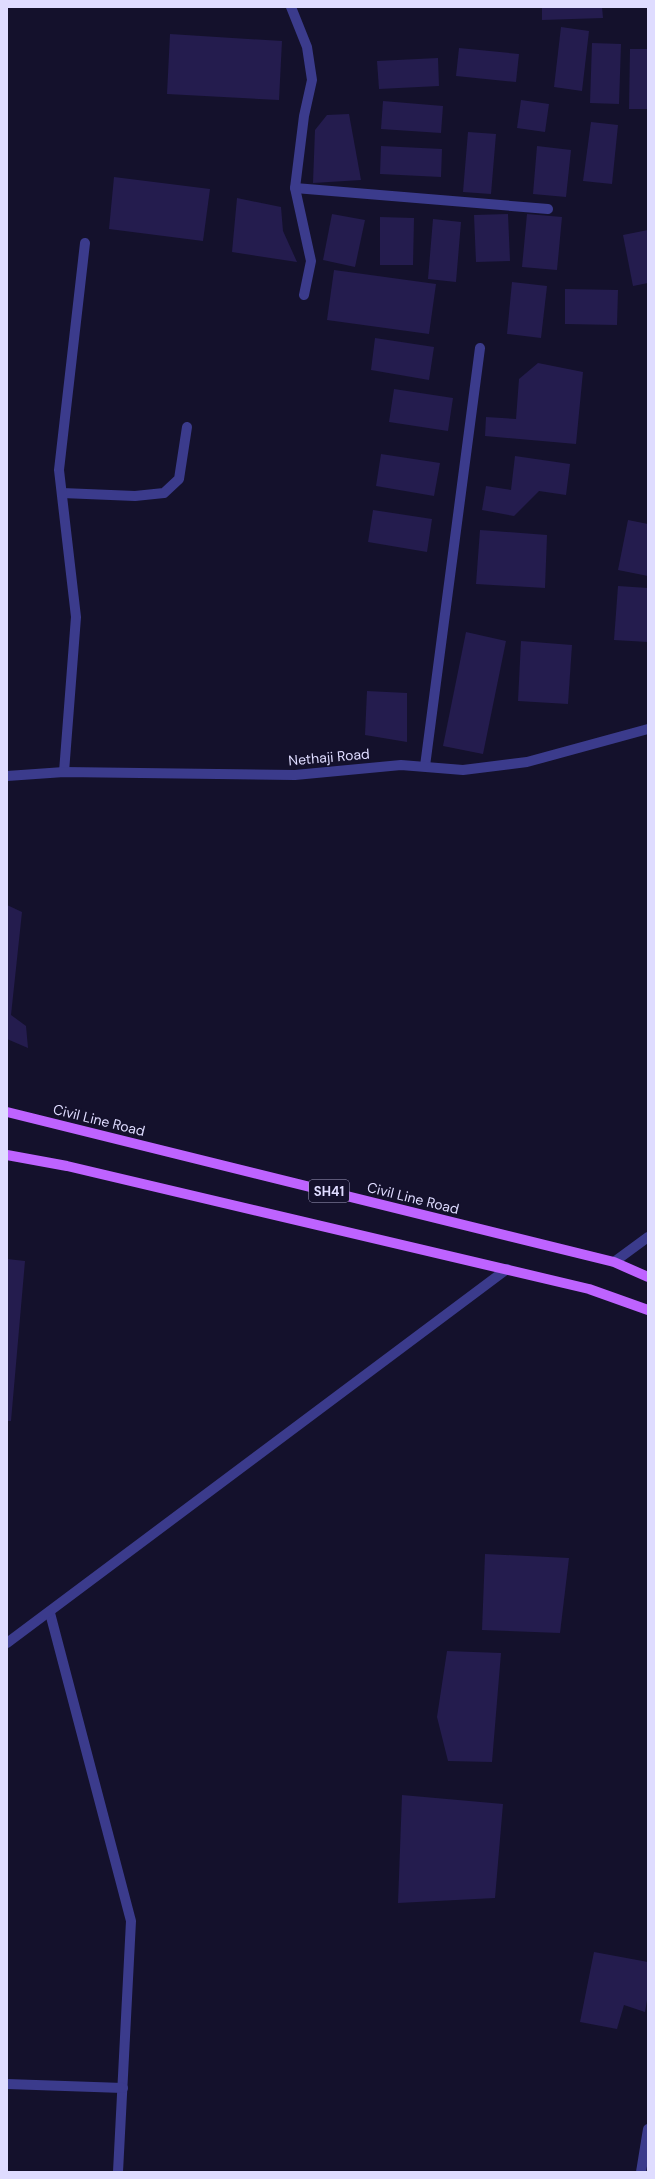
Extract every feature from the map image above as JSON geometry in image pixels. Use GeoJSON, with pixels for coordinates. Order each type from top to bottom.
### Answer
{"type":"FeatureCollection","features":[{"type":"Feature","properties":{"kind":"main road","name":"Civil Line Road"},"geometry":{"type":"LineString","coordinates":[[7,1112],[614,1262],[648,1277]]}},
{"type":"Feature","properties":{"kind":"main road","name":"SH41"},"geometry":{"type":"LineString","coordinates":[[7,1155],[67,1166],[507,1269],[589,1289],[648,1310]]}},
{"type":"Feature","properties":{"kind":"street"},"geometry":{"type":"LineString","coordinates":[[291,7],[307,47],[312,80],[304,116],[295,188],[311,261],[304,295]]}},
{"type":"Feature","properties":{"kind":"street"},"geometry":{"type":"LineString","coordinates":[[295,188],[548,209]]}},
{"type":"Feature","properties":{"kind":"street"},"geometry":{"type":"LineString","coordinates":[[64,772],[76,617],[59,470],[85,243]]}},
{"type":"Feature","properties":{"kind":"street"},"geometry":{"type":"LineString","coordinates":[[425,766],[480,348]]}},
{"type":"Feature","properties":{"kind":"street"},"geometry":{"type":"LineString","coordinates":[[62,494],[135,496],[164,493],[179,479],[187,427]]}},
{"type":"Feature","properties":{"kind":"street","name":"Nethaji Road"},"geometry":{"type":"LineString","coordinates":[[7,776],[64,772],[295,775],[401,765],[462,770],[528,762],[648,729]]}},
{"type":"Feature","properties":{"kind":"street"},"geometry":{"type":"LineString","coordinates":[[614,1262],[648,1237]]}},
{"type":"Feature","properties":{"kind":"street"},"geometry":{"type":"LineString","coordinates":[[7,1643],[50,1613],[507,1269]]}},
{"type":"Feature","properties":{"kind":"street"},"geometry":{"type":"LineString","coordinates":[[50,1613],[131,1921],[118,2172]]}},
{"type":"Feature","properties":{"kind":"street"},"geometry":{"type":"LineString","coordinates":[[7,2084],[123,2088]]}},
{"type":"Feature","properties":{"kind":"street"},"geometry":{"type":"LineString","coordinates":[[641,2172],[648,2129]]}},
{"type":"Feature","properties":{"kind":"building"},"geometry":{"type":"Polygon","coordinates":[[[542,7],[602,7],[603,18],[542,20],[542,7]]]}},
{"type":"Feature","properties":{"kind":"building"},"geometry":{"type":"Polygon","coordinates":[[[561,27],[589,31],[582,91],[554,87],[561,27]]]}},
{"type":"Feature","properties":{"kind":"building"},"geometry":{"type":"Polygon","coordinates":[[[170,34],[282,41],[279,100],[167,94],[170,34]]]}},
{"type":"Feature","properties":{"kind":"building"},"geometry":{"type":"Polygon","coordinates":[[[592,43],[621,44],[619,104],[590,103],[592,43]]]}},
{"type":"Feature","properties":{"kind":"building"},"geometry":{"type":"Polygon","coordinates":[[[459,48],[519,54],[516,82],[456,76],[459,48]]]}},
{"type":"Feature","properties":{"kind":"building"},"geometry":{"type":"Polygon","coordinates":[[[630,49],[648,49],[648,109],[629,109],[630,49]]]}},
{"type":"Feature","properties":{"kind":"building"},"geometry":{"type":"Polygon","coordinates":[[[438,58],[439,86],[379,89],[377,61],[438,58]]]}},
{"type":"Feature","properties":{"kind":"building"},"geometry":{"type":"Polygon","coordinates":[[[521,100],[549,104],[545,132],[517,128],[521,100]]]}},
{"type":"Feature","properties":{"kind":"building"},"geometry":{"type":"Polygon","coordinates":[[[383,101],[443,106],[441,133],[381,129],[383,101]]]}},
{"type":"Feature","properties":{"kind":"building"},"geometry":{"type":"Polygon","coordinates":[[[349,114],[361,180],[313,183],[315,130],[327,115],[349,114]]]}},
{"type":"Feature","properties":{"kind":"building"},"geometry":{"type":"Polygon","coordinates":[[[591,122],[618,125],[612,184],[583,181],[591,122]]]}},
{"type":"Feature","properties":{"kind":"building"},"geometry":{"type":"Polygon","coordinates":[[[468,132],[496,134],[491,194],[463,192],[468,132]]]}},
{"type":"Feature","properties":{"kind":"building"},"geometry":{"type":"Polygon","coordinates":[[[381,146],[442,149],[441,177],[380,174],[381,146]]]}},
{"type":"Feature","properties":{"kind":"building"},"geometry":{"type":"Polygon","coordinates":[[[537,146],[571,150],[566,197],[533,194],[537,146]]]}},
{"type":"Feature","properties":{"kind":"building"},"geometry":{"type":"Polygon","coordinates":[[[114,177],[210,189],[203,241],[109,229],[114,177]]]}},
{"type":"Feature","properties":{"kind":"building"},"geometry":{"type":"Polygon","coordinates":[[[237,198],[281,207],[283,231],[297,262],[232,252],[237,198]]]}},
{"type":"Feature","properties":{"kind":"building"},"geometry":{"type":"Polygon","coordinates":[[[332,214],[365,220],[355,267],[323,260],[332,214]]]}},
{"type":"Feature","properties":{"kind":"building"},"geometry":{"type":"Polygon","coordinates":[[[508,214],[510,261],[476,262],[474,215],[508,214]]]}},
{"type":"Feature","properties":{"kind":"building"},"geometry":{"type":"Polygon","coordinates":[[[527,214],[562,217],[557,270],[522,267],[527,214]]]}},
{"type":"Feature","properties":{"kind":"building"},"geometry":{"type":"Polygon","coordinates":[[[380,217],[414,218],[413,265],[380,265],[380,217]]]}},
{"type":"Feature","properties":{"kind":"building"},"geometry":{"type":"Polygon","coordinates":[[[433,219],[461,222],[456,282],[428,279],[433,219]]]}},
{"type":"Feature","properties":{"kind":"building"},"geometry":{"type":"Polygon","coordinates":[[[648,230],[648,283],[633,286],[623,235],[648,230]]]}},
{"type":"Feature","properties":{"kind":"building"},"geometry":{"type":"Polygon","coordinates":[[[334,270],[436,284],[429,334],[327,320],[334,270]]]}},
{"type":"Feature","properties":{"kind":"building"},"geometry":{"type":"Polygon","coordinates":[[[512,282],[547,286],[541,338],[507,334],[512,282]]]}},
{"type":"Feature","properties":{"kind":"building"},"geometry":{"type":"Polygon","coordinates":[[[565,289],[618,290],[617,325],[565,324],[565,289]]]}},
{"type":"Feature","properties":{"kind":"building"},"geometry":{"type":"Polygon","coordinates":[[[375,338],[434,347],[429,380],[371,370],[375,338]]]}},
{"type":"Feature","properties":{"kind":"building"},"geometry":{"type":"Polygon","coordinates":[[[538,363],[583,372],[576,444],[485,436],[486,417],[516,419],[519,379],[538,363]]]}},
{"type":"Feature","properties":{"kind":"building"},"geometry":{"type":"Polygon","coordinates":[[[394,389],[453,398],[448,431],[389,422],[394,389]]]}},
{"type":"Feature","properties":{"kind":"building"},"geometry":{"type":"Polygon","coordinates":[[[381,454],[440,463],[434,496],[376,486],[381,454]]]}},
{"type":"Feature","properties":{"kind":"building"},"geometry":{"type":"Polygon","coordinates":[[[515,456],[570,464],[566,495],[539,491],[514,516],[482,510],[486,486],[511,490],[515,456]]]}},
{"type":"Feature","properties":{"kind":"building"},"geometry":{"type":"Polygon","coordinates":[[[373,510],[432,519],[427,552],[368,542],[373,510]]]}},
{"type":"Feature","properties":{"kind":"building"},"geometry":{"type":"Polygon","coordinates":[[[628,520],[648,524],[648,576],[618,570],[628,520]]]}},
{"type":"Feature","properties":{"kind":"building"},"geometry":{"type":"Polygon","coordinates":[[[480,530],[547,535],[545,588],[476,584],[480,530]]]}},
{"type":"Feature","properties":{"kind":"building"},"geometry":{"type":"Polygon","coordinates":[[[618,586],[648,588],[648,642],[614,640],[618,586]]]}},
{"type":"Feature","properties":{"kind":"building"},"geometry":{"type":"Polygon","coordinates":[[[466,632],[506,641],[483,754],[443,746],[466,632]]]}},
{"type":"Feature","properties":{"kind":"building"},"geometry":{"type":"Polygon","coordinates":[[[521,641],[572,645],[568,704],[518,701],[521,641]]]}},
{"type":"Feature","properties":{"kind":"building"},"geometry":{"type":"Polygon","coordinates":[[[367,691],[407,693],[407,742],[365,735],[367,691]]]}},
{"type":"Feature","properties":{"kind":"building"},"geometry":{"type":"Polygon","coordinates":[[[7,905],[22,912],[11,1015],[26,1026],[28,1048],[7,1039],[7,905]]]}},
{"type":"Feature","properties":{"kind":"building"},"geometry":{"type":"Polygon","coordinates":[[[7,1259],[25,1261],[11,1421],[7,1421],[7,1259]]]}},
{"type":"Feature","properties":{"kind":"building"},"geometry":{"type":"Polygon","coordinates":[[[485,1554],[569,1558],[560,1633],[482,1630],[485,1554]]]}},
{"type":"Feature","properties":{"kind":"building"},"geometry":{"type":"Polygon","coordinates":[[[447,1651],[501,1653],[492,1762],[448,1761],[437,1717],[447,1651]]]}},
{"type":"Feature","properties":{"kind":"building"},"geometry":{"type":"Polygon","coordinates":[[[402,1795],[503,1804],[495,1898],[398,1903],[402,1795]]]}},
{"type":"Feature","properties":{"kind":"building"},"geometry":{"type":"Polygon","coordinates":[[[594,1952],[648,1962],[648,1994],[645,2012],[624,2005],[617,2029],[580,2022],[594,1952]]]}}]}
